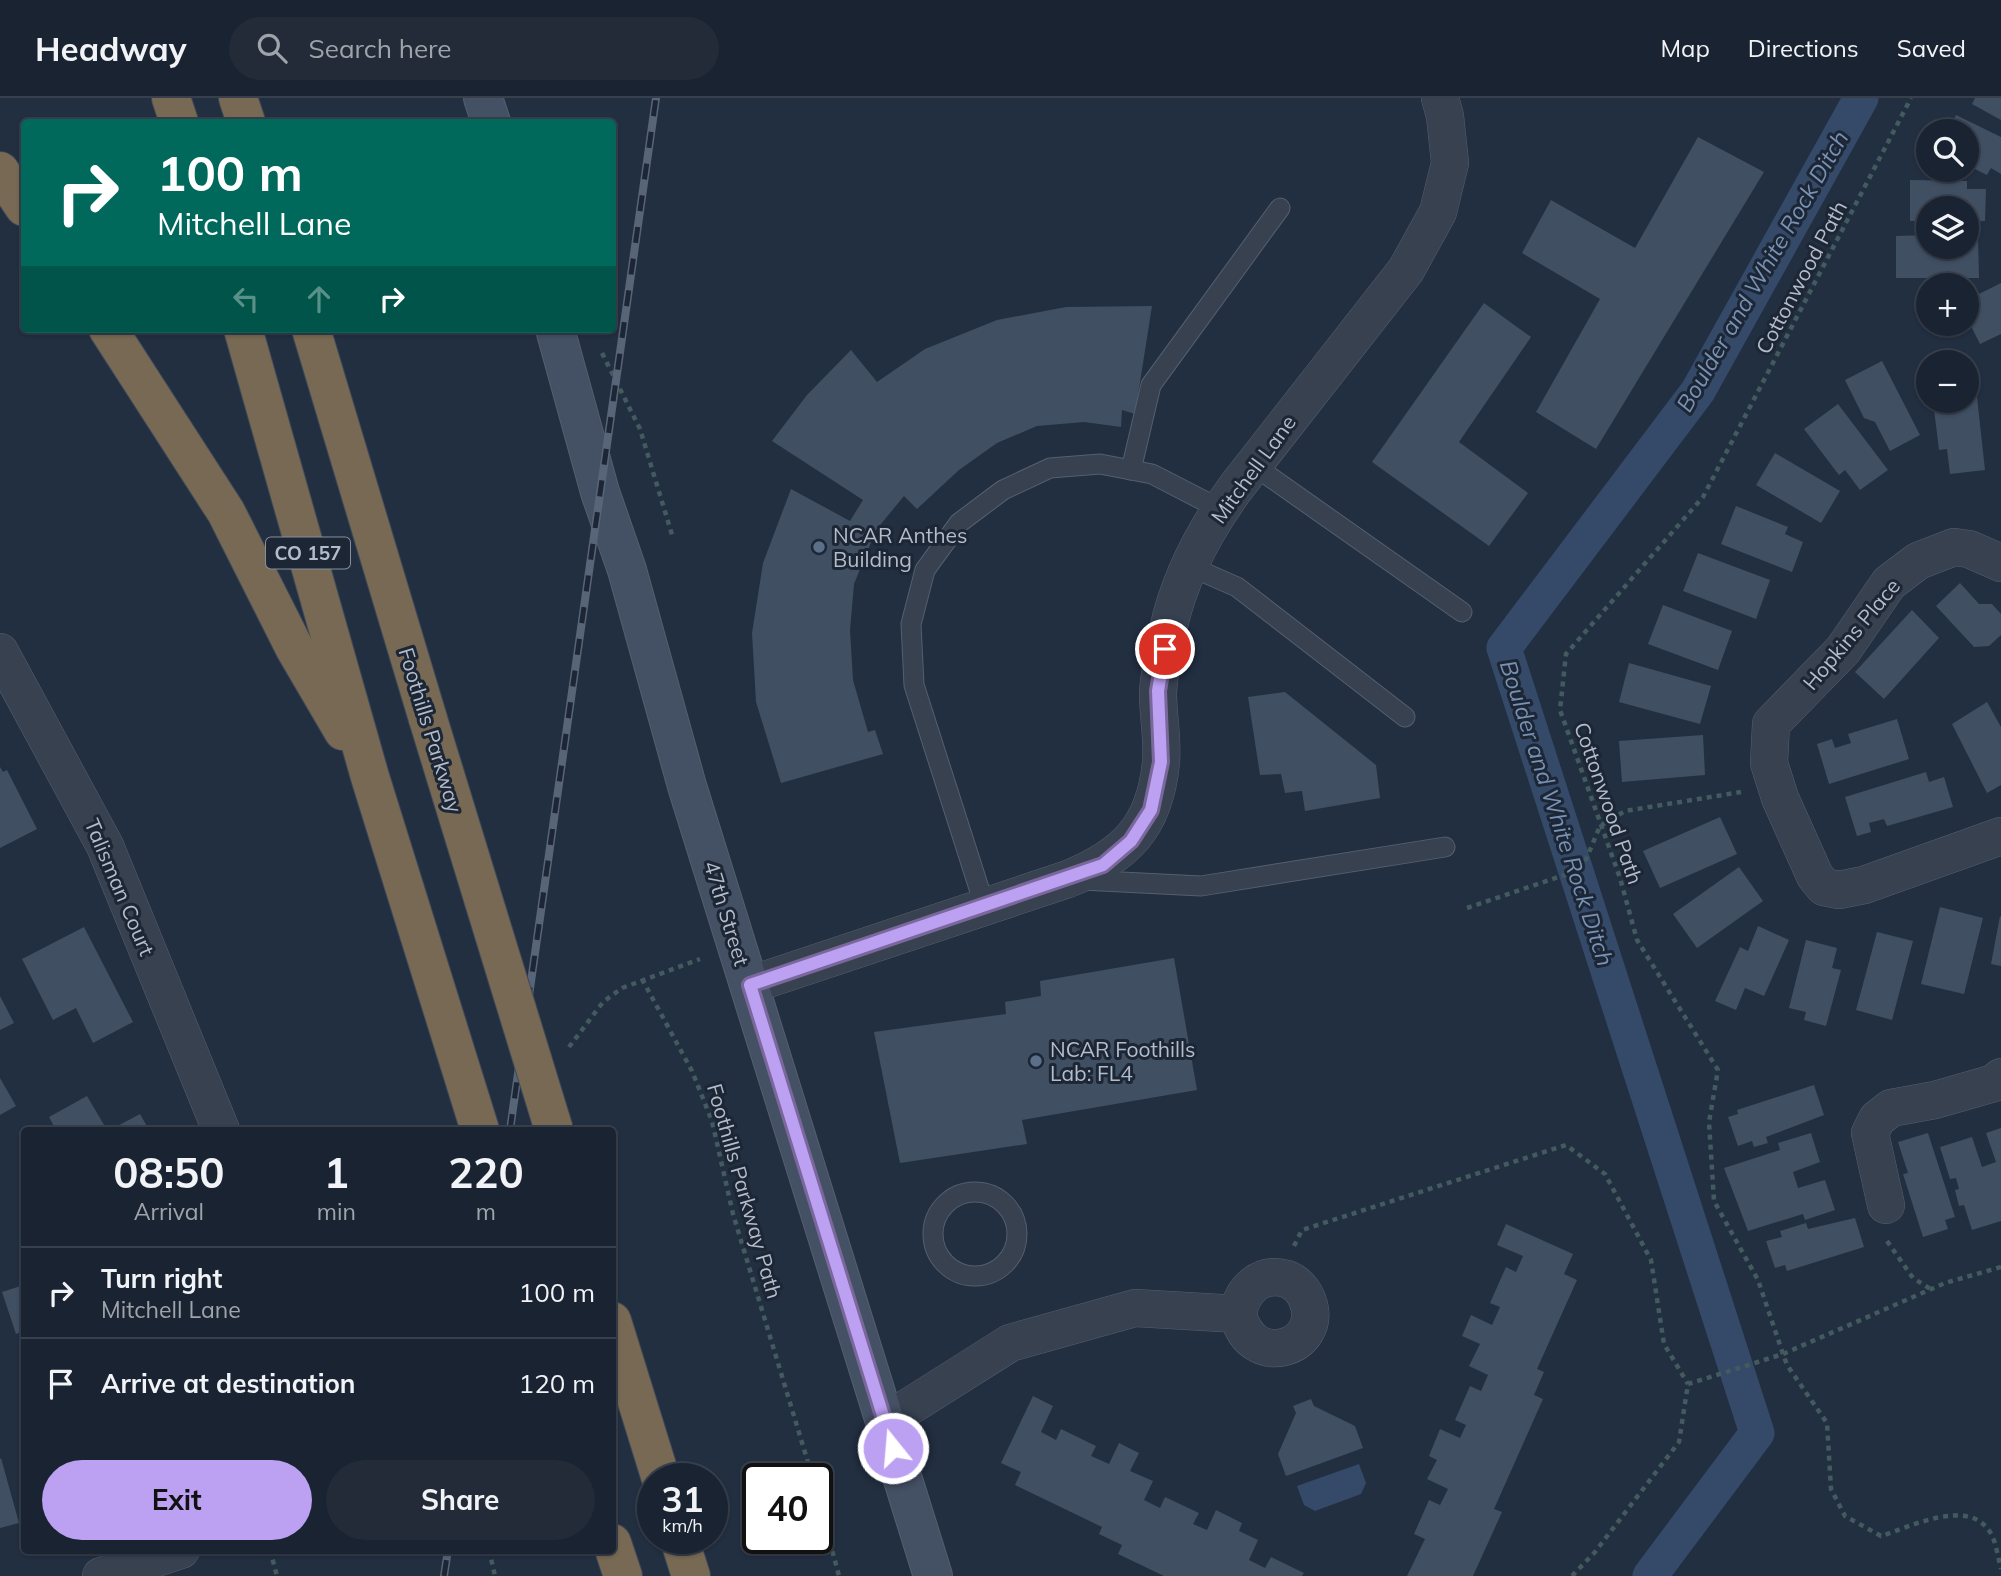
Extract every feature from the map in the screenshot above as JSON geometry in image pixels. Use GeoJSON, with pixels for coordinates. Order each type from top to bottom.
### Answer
{"type":"FeatureCollection","features":[{"type":"Feature","properties":{"kind":"highway"},"geometry":{"type":"LineString","coordinates":[[171,98],[178,119]]}},
{"type":"Feature","properties":{"kind":"highway"},"geometry":{"type":"LineString","coordinates":[[239,98],[245,119]]}},
{"type":"Feature","properties":{"kind":"highway"},"geometry":{"type":"LineString","coordinates":[[0,171],[21,202]]}},
{"type":"Feature","properties":{"kind":"highway"},"geometry":{"type":"LineString","coordinates":[[111,333],[226,512],[295,649],[370,777]]}},
{"type":"Feature","properties":{"kind":"highway","name":"CO 157"},"geometry":{"type":"LineString","coordinates":[[244,333],[370,777],[479,1127]]}},
{"type":"Feature","properties":{"kind":"highway","name":"Foothills Parkway"},"geometry":{"type":"LineString","coordinates":[[312,333],[553,1127]]}},
{"type":"Feature","properties":{"kind":"highway"},"geometry":{"type":"LineString","coordinates":[[616,1334],[656,1463]]}},
{"type":"Feature","properties":{"kind":"highway"},"geometry":{"type":"LineString","coordinates":[[616,1554],[623,1576]]}},
{"type":"Feature","properties":{"kind":"highway"},"geometry":{"type":"LineString","coordinates":[[684,1554],[691,1576]]}},
{"type":"Feature","properties":{"kind":"street"},"geometry":{"type":"LineString","coordinates":[[484,98],[490,119]]}},
{"type":"Feature","properties":{"kind":"street","name":"Mitchell Lane"},"geometry":{"type":"LineString","coordinates":[[750,985],[1068,879],[1103,865],[1131,841],[1151,810],[1161,762],[1158,691],[1168,627],[1189,566],[1220,509],[1406,271],[1438,212],[1450,163],[1446,116],[1440,98]]}},
{"type":"Feature","properties":{"kind":"street","name":"47th Street"},"geometry":{"type":"LineString","coordinates":[[556,333],[600,492],[627,570],[687,786],[933,1576]]}},
{"type":"Feature","properties":{"kind":"street","name":"Hopkins Place"},"geometry":{"type":"LineString","coordinates":[[2001,563],[1969,549],[1954,547],[1918,561],[1889,583],[1843,650],[1771,724],[1769,763],[1815,876],[1824,887],[1839,890],[1864,885],[2001,836]]}},
{"type":"Feature","properties":{"kind":"street","name":"Talisman Court"},"geometry":{"type":"LineString","coordinates":[[0,652],[105,846],[220,1127]]}},
{"type":"Feature","properties":{"kind":"street"},"geometry":{"type":"LineString","coordinates":[[1886,1205],[1870,1133],[1877,1119],[1891,1108],[1994,1083],[2001,1077]]}},
{"type":"Feature","properties":{"kind":"street"},"geometry":{"type":"LineString","coordinates":[[1266,1278],[1278,1278],[1289,1280],[1306,1296],[1310,1319],[1299,1339],[1278,1349],[1255,1344],[1247,1336],[1238,1314],[1246,1292],[1266,1278]]}},
{"type":"Feature","properties":{"kind":"street"},"geometry":{"type":"LineString","coordinates":[[885,1422],[1010,1343],[1135,1308],[1238,1314]]}},
{"type":"Feature","properties":{"kind":"street"},"geometry":{"type":"LineString","coordinates":[[101,1576],[169,1554]]}},
{"type":"Feature","properties":{"kind":"lane"},"geometry":{"type":"LineString","coordinates":[[1131,470],[1152,385],[1280,208]]}},
{"type":"Feature","properties":{"kind":"lane"},"geometry":{"type":"LineString","coordinates":[[985,907],[914,685],[911,624],[925,570],[959,523],[1003,490],[1050,468],[1100,464],[1152,474],[1220,509]]}},
{"type":"Feature","properties":{"kind":"lane"},"geometry":{"type":"LineString","coordinates":[[1253,465],[1462,612]]}},
{"type":"Feature","properties":{"kind":"lane"},"geometry":{"type":"LineString","coordinates":[[1189,566],[1237,587],[1405,718]]}},
{"type":"Feature","properties":{"kind":"lane"},"geometry":{"type":"LineString","coordinates":[[1068,879],[1200,886],[1445,847]]}},
{"type":"Feature","properties":{"kind":"lane"},"geometry":{"type":"LineString","coordinates":[[970,1192],[983,1193],[1007,1206],[1017,1231],[1016,1243],[1012,1255],[993,1273],[967,1276],[954,1272],[937,1253],[933,1227],[945,1204],[970,1192]]}},
{"type":"Feature","properties":{"kind":"path","name":"Cottonwood Path"},"geometry":{"type":"LineString","coordinates":[[1912,98],[1703,497],[1566,654],[1560,710],[1620,878],[1637,940],[1718,1070],[1709,1122],[1714,1202],[1758,1280],[1787,1365],[1827,1423],[1831,1489],[1845,1516],[1881,1536],[1954,1514],[1976,1519],[1990,1532],[2001,1569]]}},
{"type":"Feature","properties":{"kind":"path"},"geometry":{"type":"LineString","coordinates":[[600,350],[640,429],[673,538]]}},
{"type":"Feature","properties":{"kind":"path"},"geometry":{"type":"LineString","coordinates":[[1467,908],[1582,869],[1600,826],[1625,811],[1777,786]]}},
{"type":"Feature","properties":{"kind":"path"},"geometry":{"type":"LineString","coordinates":[[569,1047],[603,1002],[642,979],[700,959]]}},
{"type":"Feature","properties":{"kind":"path","name":"Foothills Parkway Path"},"geometry":{"type":"LineString","coordinates":[[642,979],[692,1071],[712,1121],[733,1214],[808,1463]]}},
{"type":"Feature","properties":{"kind":"path"},"geometry":{"type":"LineString","coordinates":[[1278,1278],[1302,1230],[1566,1145],[1605,1174],[1650,1260],[1664,1344],[1688,1384],[1679,1442],[1595,1552],[1572,1576]]}},
{"type":"Feature","properties":{"kind":"path"},"geometry":{"type":"LineString","coordinates":[[1886,1205],[1885,1238],[1913,1278],[1933,1290]]}},
{"type":"Feature","properties":{"kind":"path"},"geometry":{"type":"LineString","coordinates":[[1688,1384],[1783,1354],[1945,1283],[2001,1267]]}},
{"type":"Feature","properties":{"kind":"path"},"geometry":{"type":"LineString","coordinates":[[833,1553],[839,1576]]}},
{"type":"Feature","properties":{"kind":"path"},"geometry":{"type":"LineString","coordinates":[[271,1554],[277,1576]]}},
{"type":"Feature","properties":{"kind":"path"},"geometry":{"type":"LineString","coordinates":[[490,1554],[495,1576]]}},
{"type":"Feature","properties":{"kind":"water"},"geometry":{"type":"Polygon","coordinates":[[[1359,1464],[1366,1483],[1361,1494],[1315,1511],[1304,1505],[1297,1486],[1359,1464]]]}},
{"type":"Feature","properties":{"kind":"building"},"geometry":{"type":"Polygon","coordinates":[[[1975,98],[2001,98],[2001,120],[1972,104],[1975,98]]]}},
{"type":"Feature","properties":{"kind":"building"},"geometry":{"type":"Polygon","coordinates":[[[1979,126],[2001,137],[2001,174],[1991,168],[1987,175],[1979,171],[1979,126]]]}},
{"type":"Feature","properties":{"kind":"building"},"geometry":{"type":"Polygon","coordinates":[[[1698,137],[1764,172],[1596,449],[1536,412],[1600,299],[1522,253],[1551,200],[1635,248],[1698,137]]]}},
{"type":"Feature","properties":{"kind":"building"},"geometry":{"type":"Polygon","coordinates":[[[1910,180],[1967,182],[1967,189],[1986,189],[1985,221],[1979,221],[1979,196],[1916,196],[1916,221],[1910,221],[1910,180]]]}},
{"type":"Feature","properties":{"kind":"building"},"geometry":{"type":"Polygon","coordinates":[[[1916,235],[1916,259],[1979,259],[1979,273],[1916,273],[1916,278],[1896,278],[1896,236],[1916,235]]]}},
{"type":"Feature","properties":{"kind":"building"},"geometry":{"type":"Polygon","coordinates":[[[2001,283],[2001,334],[1980,344],[1976,336],[1979,336],[1979,294],[2001,283]]]}},
{"type":"Feature","properties":{"kind":"building"},"geometry":{"type":"Polygon","coordinates":[[[1484,303],[1531,337],[1459,442],[1528,493],[1489,546],[1372,462],[1484,303]]]}},
{"type":"Feature","properties":{"kind":"building","name":"NCAR Anthes Building"},"geometry":{"type":"Polygon","coordinates":[[[1152,306],[1135,414],[1122,410],[1121,427],[1084,422],[1037,426],[997,443],[959,470],[917,509],[904,496],[876,530],[854,584],[850,630],[853,680],[868,732],[875,730],[883,754],[781,783],[756,702],[752,633],[763,563],[791,489],[850,521],[863,500],[772,441],[807,395],[851,350],[877,382],[925,349],[997,320],[1066,307],[1152,306]]]}},
{"type":"Feature","properties":{"kind":"building"},"geometry":{"type":"Polygon","coordinates":[[[1882,361],[1920,435],[1890,451],[1875,422],[1864,418],[1845,380],[1882,361]]]}},
{"type":"Feature","properties":{"kind":"building"},"geometry":{"type":"Polygon","coordinates":[[[1838,404],[1888,470],[1860,490],[1845,470],[1839,475],[1804,429],[1838,404]]]}},
{"type":"Feature","properties":{"kind":"building"},"geometry":{"type":"Polygon","coordinates":[[[1934,413],[1979,413],[1985,470],[1950,474],[1947,449],[1939,450],[1934,413]]]}},
{"type":"Feature","properties":{"kind":"building"},"geometry":{"type":"Polygon","coordinates":[[[1775,453],[1840,491],[1821,523],[1756,485],[1775,453]]]}},
{"type":"Feature","properties":{"kind":"building"},"geometry":{"type":"Polygon","coordinates":[[[1736,506],[1788,527],[1785,534],[1803,542],[1792,572],[1721,544],[1736,506]]]}},
{"type":"Feature","properties":{"kind":"building"},"geometry":{"type":"Polygon","coordinates":[[[1698,553],[1770,580],[1756,619],[1683,591],[1698,553]]]}},
{"type":"Feature","properties":{"kind":"building"},"geometry":{"type":"Polygon","coordinates":[[[1960,583],[1979,604],[1992,604],[2001,614],[2001,635],[1989,646],[1974,647],[1936,606],[1960,583]]]}},
{"type":"Feature","properties":{"kind":"building"},"geometry":{"type":"Polygon","coordinates":[[[1663,605],[1732,631],[1718,670],[1648,644],[1663,605]]]}},
{"type":"Feature","properties":{"kind":"building"},"geometry":{"type":"Polygon","coordinates":[[[1912,610],[1939,638],[1884,699],[1855,672],[1912,610]]]}},
{"type":"Feature","properties":{"kind":"building"},"geometry":{"type":"Polygon","coordinates":[[[1629,663],[1711,686],[1700,724],[1619,702],[1629,663]]]}},
{"type":"Feature","properties":{"kind":"building"},"geometry":{"type":"Polygon","coordinates":[[[1285,692],[1376,765],[1380,798],[1305,811],[1302,791],[1285,793],[1281,774],[1260,775],[1248,697],[1285,692]]]}},
{"type":"Feature","properties":{"kind":"building"},"geometry":{"type":"Polygon","coordinates":[[[1987,702],[2001,727],[2001,785],[1987,793],[1952,724],[1987,702]]]}},
{"type":"Feature","properties":{"kind":"building"},"geometry":{"type":"Polygon","coordinates":[[[1897,719],[1909,759],[1829,784],[1817,744],[1832,739],[1835,748],[1851,743],[1848,734],[1897,719]]]}},
{"type":"Feature","properties":{"kind":"building"},"geometry":{"type":"Polygon","coordinates":[[[1703,735],[1705,775],[1622,782],[1619,741],[1703,735]]]}},
{"type":"Feature","properties":{"kind":"building"},"geometry":{"type":"Polygon","coordinates":[[[0,767],[3,772],[7,770],[37,829],[0,848],[0,767]]]}},
{"type":"Feature","properties":{"kind":"building"},"geometry":{"type":"Polygon","coordinates":[[[1926,772],[1929,782],[1944,777],[1953,807],[1887,826],[1884,819],[1869,823],[1871,832],[1857,836],[1845,797],[1926,772]]]}},
{"type":"Feature","properties":{"kind":"building"},"geometry":{"type":"Polygon","coordinates":[[[1720,817],[1737,854],[1660,888],[1643,851],[1720,817]]]}},
{"type":"Feature","properties":{"kind":"building"},"geometry":{"type":"Polygon","coordinates":[[[1739,867],[1763,901],[1697,948],[1673,914],[1739,867]]]}},
{"type":"Feature","properties":{"kind":"building"},"geometry":{"type":"Polygon","coordinates":[[[1940,907],[1983,918],[1964,994],[1921,984],[1940,907]]]}},
{"type":"Feature","properties":{"kind":"building"},"geometry":{"type":"Polygon","coordinates":[[[2001,917],[2001,966],[1991,964],[2001,917]]]}},
{"type":"Feature","properties":{"kind":"building"},"geometry":{"type":"Polygon","coordinates":[[[1758,926],[1789,940],[1764,996],[1745,988],[1736,1010],[1715,1001],[1740,947],[1748,951],[1758,926]]]}},
{"type":"Feature","properties":{"kind":"building"},"geometry":{"type":"Polygon","coordinates":[[[84,927],[133,1022],[93,1043],[76,1008],[53,1020],[22,959],[84,927]]]}},
{"type":"Feature","properties":{"kind":"building"},"geometry":{"type":"Polygon","coordinates":[[[1877,932],[1913,941],[1892,1020],[1856,1010],[1877,932]]]}},
{"type":"Feature","properties":{"kind":"building"},"geometry":{"type":"Polygon","coordinates":[[[1806,940],[1837,948],[1832,968],[1841,970],[1826,1026],[1804,1020],[1806,1012],[1789,1008],[1806,940]]]}},
{"type":"Feature","properties":{"kind":"building","name":"NCAR Foothills Lab: FL4"},"geometry":{"type":"Polygon","coordinates":[[[1174,958],[1197,1090],[1022,1120],[1027,1144],[900,1163],[874,1032],[1006,1014],[1005,1002],[1041,996],[1040,981],[1174,958]]]}},
{"type":"Feature","properties":{"kind":"building"},"geometry":{"type":"Polygon","coordinates":[[[0,996],[14,1023],[0,1030],[0,996]]]}},
{"type":"Feature","properties":{"kind":"building"},"geometry":{"type":"Polygon","coordinates":[[[0,1078],[16,1106],[0,1115],[0,1078]]]}},
{"type":"Feature","properties":{"kind":"building"},"geometry":{"type":"Polygon","coordinates":[[[1814,1085],[1824,1115],[1766,1137],[1768,1143],[1754,1147],[1752,1141],[1738,1146],[1728,1117],[1738,1114],[1737,1110],[1814,1085]]]}},
{"type":"Feature","properties":{"kind":"building"},"geometry":{"type":"Polygon","coordinates":[[[87,1096],[105,1127],[54,1127],[49,1117],[87,1096]]]}},
{"type":"Feature","properties":{"kind":"building"},"geometry":{"type":"Polygon","coordinates":[[[140,1114],[147,1127],[116,1127],[140,1114]]]}},
{"type":"Feature","properties":{"kind":"building"},"geometry":{"type":"Polygon","coordinates":[[[2001,1128],[2001,1221],[1972,1230],[1964,1205],[1959,1206],[1955,1190],[1959,1189],[1956,1178],[1950,1179],[1940,1147],[1972,1137],[1982,1167],[1996,1162],[1986,1133],[2001,1128]]]}},
{"type":"Feature","properties":{"kind":"building"},"geometry":{"type":"Polygon","coordinates":[[[1811,1133],[1820,1162],[1793,1172],[1798,1188],[1825,1180],[1835,1210],[1805,1220],[1803,1214],[1748,1231],[1724,1168],[1780,1150],[1778,1143],[1811,1133]]]}},
{"type":"Feature","properties":{"kind":"building"},"geometry":{"type":"Polygon","coordinates":[[[1928,1133],[1955,1217],[1945,1220],[1948,1229],[1923,1237],[1903,1174],[1908,1173],[1898,1142],[1928,1133]]]}},
{"type":"Feature","properties":{"kind":"building"},"geometry":{"type":"Polygon","coordinates":[[[1855,1218],[1864,1247],[1787,1271],[1785,1265],[1775,1268],[1766,1241],[1782,1237],[1780,1231],[1806,1223],[1808,1229],[1855,1218]]]}},
{"type":"Feature","properties":{"kind":"building"},"geometry":{"type":"Polygon","coordinates":[[[1506,1224],[1573,1254],[1564,1274],[1577,1280],[1537,1369],[1544,1372],[1534,1395],[1543,1399],[1494,1509],[1502,1512],[1473,1576],[1407,1576],[1425,1539],[1414,1534],[1429,1500],[1440,1505],[1448,1489],[1427,1479],[1437,1460],[1429,1456],[1440,1429],[1460,1438],[1466,1425],[1455,1420],[1470,1386],[1481,1391],[1488,1375],[1469,1366],[1480,1344],[1462,1336],[1471,1315],[1492,1325],[1500,1307],[1490,1303],[1506,1267],[1516,1272],[1523,1256],[1497,1245],[1506,1224]]]}},
{"type":"Feature","properties":{"kind":"building"},"geometry":{"type":"Polygon","coordinates":[[[21,1286],[21,1332],[16,1334],[2,1292],[21,1286]]]}},
{"type":"Feature","properties":{"kind":"building"},"geometry":{"type":"Polygon","coordinates":[[[1033,1396],[1053,1406],[1041,1432],[1056,1440],[1061,1429],[1096,1446],[1091,1456],[1109,1464],[1119,1443],[1139,1453],[1130,1471],[1153,1481],[1144,1500],[1160,1508],[1165,1497],[1199,1513],[1193,1524],[1207,1530],[1216,1510],[1242,1523],[1239,1531],[1258,1540],[1249,1560],[1265,1568],[1271,1557],[1304,1573],[1302,1576],[1164,1576],[1118,1554],[1122,1545],[1099,1534],[1102,1527],[1015,1485],[1021,1472],[1001,1463],[1033,1396]]]}},
{"type":"Feature","properties":{"kind":"building"},"geometry":{"type":"Polygon","coordinates":[[[1311,1399],[1314,1406],[1355,1426],[1363,1448],[1286,1476],[1278,1454],[1296,1413],[1293,1406],[1311,1399]]]}},
{"type":"Feature","properties":{"kind":"building"},"geometry":{"type":"Polygon","coordinates":[[[0,1459],[19,1523],[0,1528],[0,1459]]]}},
{"type":"Feature","properties":{"kind":"waterway","name":"Boulder and White Rock Ditch"},"geometry":{"type":"LineString","coordinates":[[1650,1576],[1757,1433],[1504,648],[1698,391],[1861,98]]}},
{"type":"Feature","properties":{"kind":"railway"},"geometry":{"type":"LineString","coordinates":[[510,1127],[656,98]]}},
{"type":"Feature","properties":{"kind":"railway"},"geometry":{"type":"LineString","coordinates":[[444,1576],[447,1554]]}},
{"type":"Feature","properties":{"kind":"place","name":"NCAR Anthes Building"},"geometry":{"type":"Point","coordinates":[819,547]}},
{"type":"Feature","properties":{"kind":"place","name":"NCAR Foothills Lab: FL4"},"geometry":{"type":"Point","coordinates":[1036,1061]}},
{"type":"Feature","properties":{"kind":"route"},"geometry":{"type":"LineString","coordinates":[[893,1448],[750,985],[1103,865],[1131,841],[1151,810],[1161,762],[1158,691],[1165,649]]}}]}
